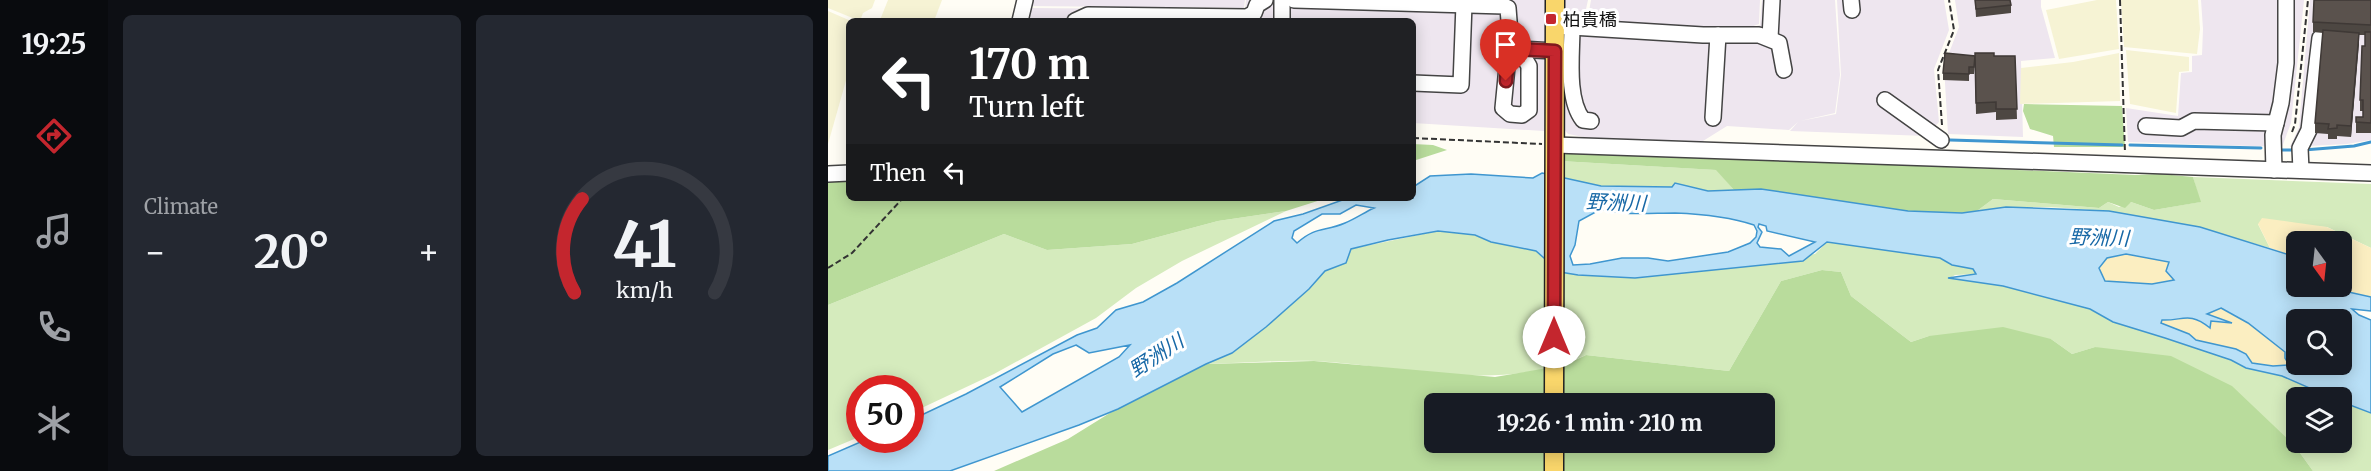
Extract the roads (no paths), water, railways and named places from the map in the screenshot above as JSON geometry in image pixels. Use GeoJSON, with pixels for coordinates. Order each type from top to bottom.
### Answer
{"type":"FeatureCollection","features":[{"type":"Feature","properties":{"kind":"main road"},"geometry":{"type":"LineString","coordinates":[[1554,393],[1555,51],[1563,26],[1555,0]]}},
{"type":"Feature","properties":{"kind":"main road"},"geometry":{"type":"LineString","coordinates":[[1554,453],[1554,471]]}},
{"type":"Feature","properties":{"kind":"street"},"geometry":{"type":"LineString","coordinates":[[1021,18],[1025,0]]}},
{"type":"Feature","properties":{"kind":"street"},"geometry":{"type":"LineString","coordinates":[[1239,18],[1254,13],[1257,5],[1265,0]]}},
{"type":"Feature","properties":{"kind":"street"},"geometry":{"type":"LineString","coordinates":[[1282,0],[1282,18]]}},
{"type":"Feature","properties":{"kind":"street"},"geometry":{"type":"LineString","coordinates":[[1294,0],[1503,6],[1508,8],[1510,34],[1517,49],[1555,51]]}},
{"type":"Feature","properties":{"kind":"street"},"geometry":{"type":"LineString","coordinates":[[1770,38],[1772,0]]}},
{"type":"Feature","properties":{"kind":"street"},"geometry":{"type":"LineString","coordinates":[[2274,170],[2273,135],[2286,63],[2286,0]]}},
{"type":"Feature","properties":{"kind":"street"},"geometry":{"type":"LineString","coordinates":[[1416,83],[1461,85],[1464,4]]}},
{"type":"Feature","properties":{"kind":"street"},"geometry":{"type":"LineString","coordinates":[[1082,18],[1088,15],[1168,18]]}},
{"type":"Feature","properties":{"kind":"street"},"geometry":{"type":"LineString","coordinates":[[1591,121],[1583,120],[1576,111],[1563,26],[1703,36],[1759,34],[1779,43],[1784,70]]}},
{"type":"Feature","properties":{"kind":"street"},"geometry":{"type":"LineString","coordinates":[[1713,118],[1718,35]]}},
{"type":"Feature","properties":{"kind":"street"},"geometry":{"type":"LineString","coordinates":[[1555,151],[2126,164],[2274,170],[2297,154],[2309,130],[2320,38]]}},
{"type":"Feature","properties":{"kind":"street"},"geometry":{"type":"LineString","coordinates":[[1885,100],[1941,140]]}},
{"type":"Feature","properties":{"kind":"street"},"geometry":{"type":"LineString","coordinates":[[2146,126],[2181,128],[2194,121],[2276,123]]}},
{"type":"Feature","properties":{"kind":"street"},"geometry":{"type":"LineString","coordinates":[[2297,154],[2371,173]]}},
{"type":"Feature","properties":{"kind":"street"},"geometry":{"type":"LineString","coordinates":[[828,174],[846,172]]}},
{"type":"Feature","properties":{"kind":"water","name":"野洲川"},"geometry":{"type":"Polygon","coordinates":[[[1542,173],[1601,186],[1672,187],[1675,183],[1708,191],[1761,189],[1908,211],[1962,213],[2006,207],[2109,211],[2200,227],[2286,254],[2286,297],[2352,297],[2352,293],[2371,297],[2371,311],[2352,309],[2371,320],[2371,413],[2352,406],[2352,387],[2307,387],[2282,376],[2246,368],[2231,360],[2113,322],[2090,309],[2003,286],[1948,278],[1976,274],[1973,269],[1952,265],[1940,258],[1827,242],[1803,261],[1635,278],[1578,275],[1560,272],[1536,251],[1491,242],[1475,235],[1438,231],[1351,249],[1346,263],[1325,271],[1309,289],[1266,327],[1232,353],[1118,409],[1079,425],[950,471],[828,471],[828,456],[846,448],[846,453],[924,453],[924,414],[1077,335],[1097,328],[1116,310],[1143,302],[1177,283],[1274,221],[1340,201],[1416,201],[1416,185],[1430,176],[1471,174],[1533,178],[1542,173]],[[1356,205],[1340,214],[1322,214],[1294,231],[1292,238],[1297,243],[1310,234],[1338,226],[1374,208],[1356,205]],[[1601,209],[1579,221],[1575,245],[1570,256],[1573,265],[1622,258],[1668,261],[1728,252],[1750,243],[1756,237],[1757,231],[1754,225],[1715,216],[1629,213],[1601,209]],[[1759,224],[1758,227],[1762,232],[1757,243],[1760,247],[1781,249],[1789,256],[1815,242],[1767,231],[1766,226],[1759,224]],[[2126,254],[2107,258],[2099,268],[2105,281],[2152,284],[2174,280],[2166,271],[2169,262],[2126,254]],[[1076,345],[1053,354],[1000,387],[1022,412],[1119,357],[1130,345],[1089,353],[1076,345]]]}},
{"type":"Feature","properties":{"kind":"waterway"},"geometry":{"type":"LineString","coordinates":[[1950,140],[2122,145]]}},
{"type":"Feature","properties":{"kind":"waterway"},"geometry":{"type":"LineString","coordinates":[[2304,150],[2354,146],[2371,142]]}},
{"type":"Feature","properties":{"kind":"waterway"},"geometry":{"type":"LineString","coordinates":[[2130,145],[2261,148]]}},
{"type":"Feature","properties":{"kind":"waterway"},"geometry":{"type":"LineString","coordinates":[[2281,150],[2294,150]]}},
{"type":"Feature","properties":{"kind":"place","name":"柏貴橋"},"geometry":{"type":"Point","coordinates":[1551,19]}}]}
